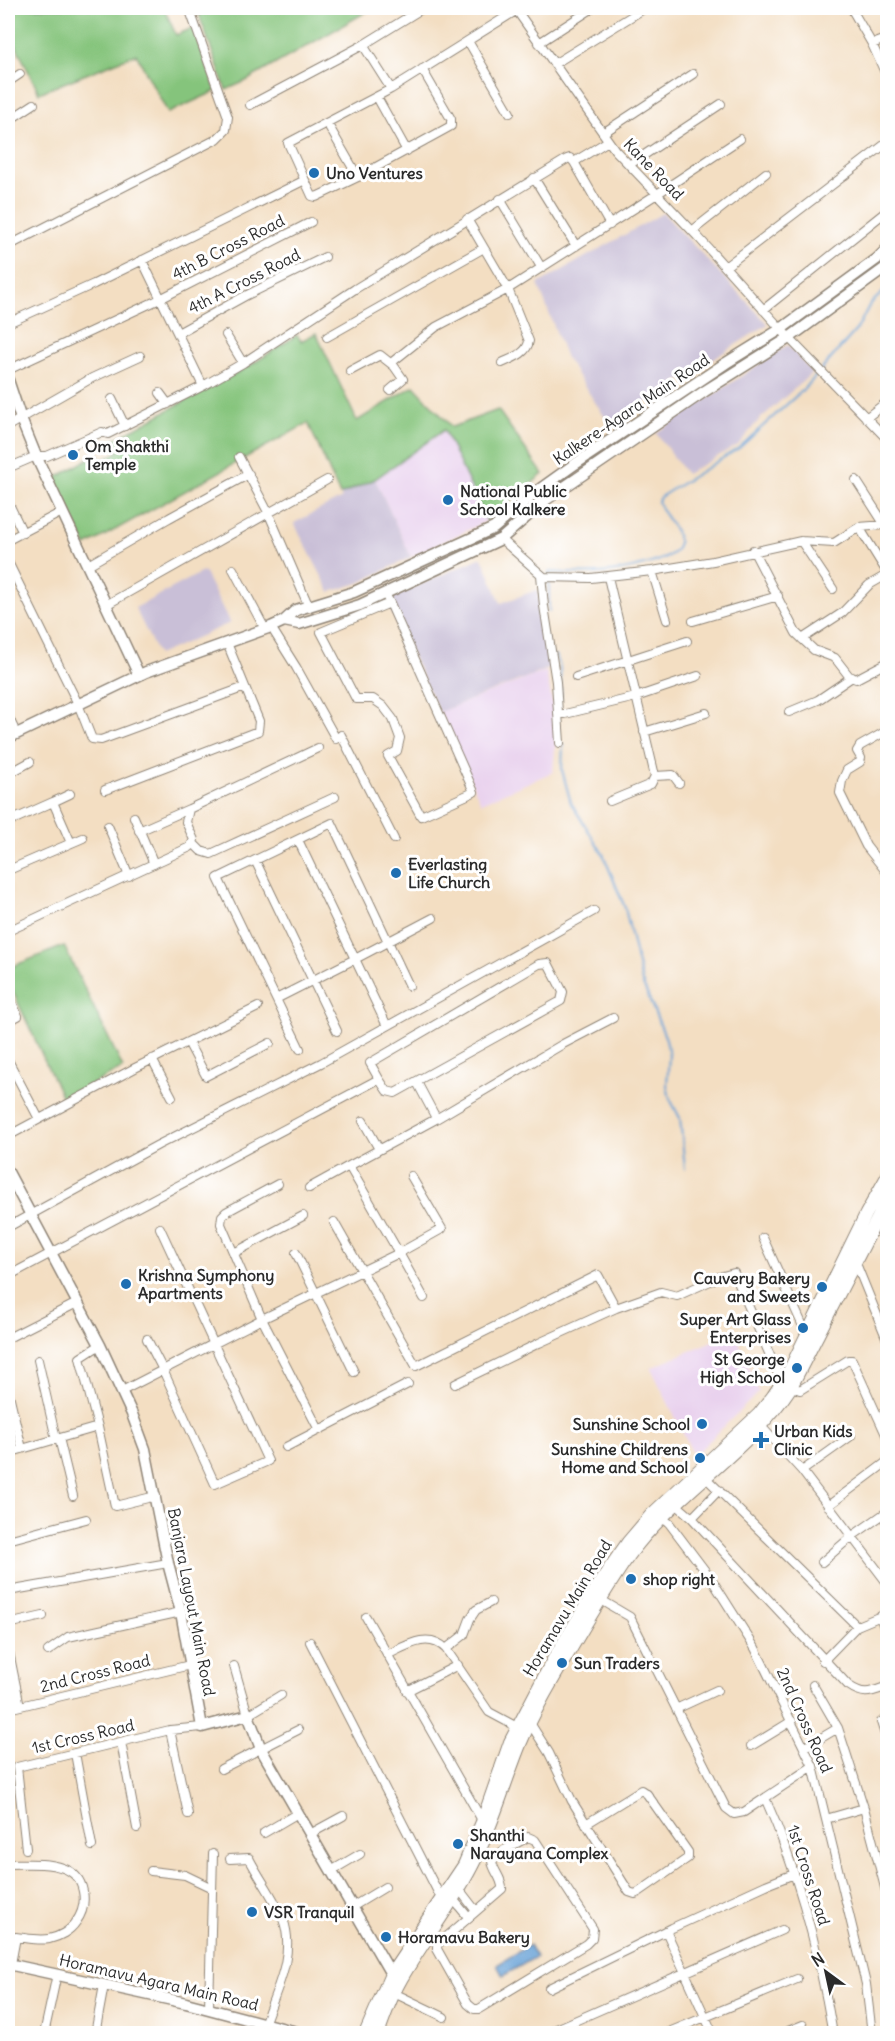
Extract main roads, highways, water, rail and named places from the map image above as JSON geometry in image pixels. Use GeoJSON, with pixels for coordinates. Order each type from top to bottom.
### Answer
{"type":"FeatureCollection","features":[{"type":"Feature","properties":{"kind":"main road","name":"Horamavu Main Road"},"geometry":{"type":"LineString","coordinates":[[365,2034],[391,1974],[451,1896],[464,1865],[486,1825],[501,1764],[517,1727],[555,1656],[629,1556],[786,1385],[855,1261],[888,1175]]}},
{"type":"Feature","properties":{"kind":"main road","name":"Horamavu Main Road"},"geometry":{"type":"LineString","coordinates":[[378,2034],[394,1993],[451,1896],[486,1825],[521,1741],[613,1562],[651,1515],[760,1425],[779,1406],[807,1335],[876,1208],[888,1198]]}},
{"type":"Feature","properties":{"kind":"water"},"geometry":{"type":"Polygon","coordinates":[[[529,1945],[536,1957],[503,1976],[497,1965],[529,1945]]]}},
{"type":"Feature","properties":{"kind":"waterway"},"geometry":{"type":"LineString","coordinates":[[879,34],[888,53]]}},
{"type":"Feature","properties":{"kind":"waterway"},"geometry":{"type":"LineString","coordinates":[[549,575],[549,572],[580,574],[626,569],[659,560],[675,551],[678,546],[677,534],[660,507],[658,501],[660,497],[739,448],[807,386],[857,329],[870,304],[888,288]]}},
{"type":"Feature","properties":{"kind":"waterway"},"geometry":{"type":"LineString","coordinates":[[549,581],[549,611]]}},
{"type":"Feature","properties":{"kind":"waterway"},"geometry":{"type":"LineString","coordinates":[[555,655],[560,667],[561,699]]}},
{"type":"Feature","properties":{"kind":"waterway"},"geometry":{"type":"LineString","coordinates":[[563,744],[562,770],[571,803],[603,854],[625,908],[642,982],[666,1039],[669,1055],[667,1085],[670,1099],[680,1118],[685,1169]]}},
{"type":"Feature","properties":{"kind":"place","name":"Uno Ventures"},"geometry":{"type":"Point","coordinates":[314,173]}},
{"type":"Feature","properties":{"kind":"place","name":"Om Shakthi Temple"},"geometry":{"type":"Point","coordinates":[73,455]}},
{"type":"Feature","properties":{"kind":"place","name":"National Public School Kalkere"},"geometry":{"type":"Point","coordinates":[448,500]}},
{"type":"Feature","properties":{"kind":"place","name":"Everlasting Life Church"},"geometry":{"type":"Point","coordinates":[396,873]}},
{"type":"Feature","properties":{"kind":"place","name":"Krishna Symphony Apartments"},"geometry":{"type":"Point","coordinates":[126,1284]}},
{"type":"Feature","properties":{"kind":"place","name":"Cauvery Bakery and Sweets"},"geometry":{"type":"Point","coordinates":[822,1287]}},
{"type":"Feature","properties":{"kind":"place","name":"Super Art Glass Enterprises"},"geometry":{"type":"Point","coordinates":[803,1328]}},
{"type":"Feature","properties":{"kind":"place","name":"St George High School"},"geometry":{"type":"Point","coordinates":[797,1368]}},
{"type":"Feature","properties":{"kind":"place","name":"Sunshine School"},"geometry":{"type":"Point","coordinates":[702,1424]}},
{"type":"Feature","properties":{"kind":"place","name":"Urban Kids Clinic"},"geometry":{"type":"Point","coordinates":[761,1440]}},
{"type":"Feature","properties":{"kind":"place","name":"Sunshine Childrens Home and School"},"geometry":{"type":"Point","coordinates":[700,1458]}},
{"type":"Feature","properties":{"kind":"place","name":"shop right"},"geometry":{"type":"Point","coordinates":[631,1579]}},
{"type":"Feature","properties":{"kind":"place","name":"Sun Traders"},"geometry":{"type":"Point","coordinates":[562,1663]}},
{"type":"Feature","properties":{"kind":"place","name":"Shanthi Narayana Complex"},"geometry":{"type":"Point","coordinates":[458,1844]}},
{"type":"Feature","properties":{"kind":"place","name":"VSR Tranquil"},"geometry":{"type":"Point","coordinates":[252,1912]}},
{"type":"Feature","properties":{"kind":"place","name":"Horamavu Bakery"},"geometry":{"type":"Point","coordinates":[386,1937]}}]}
